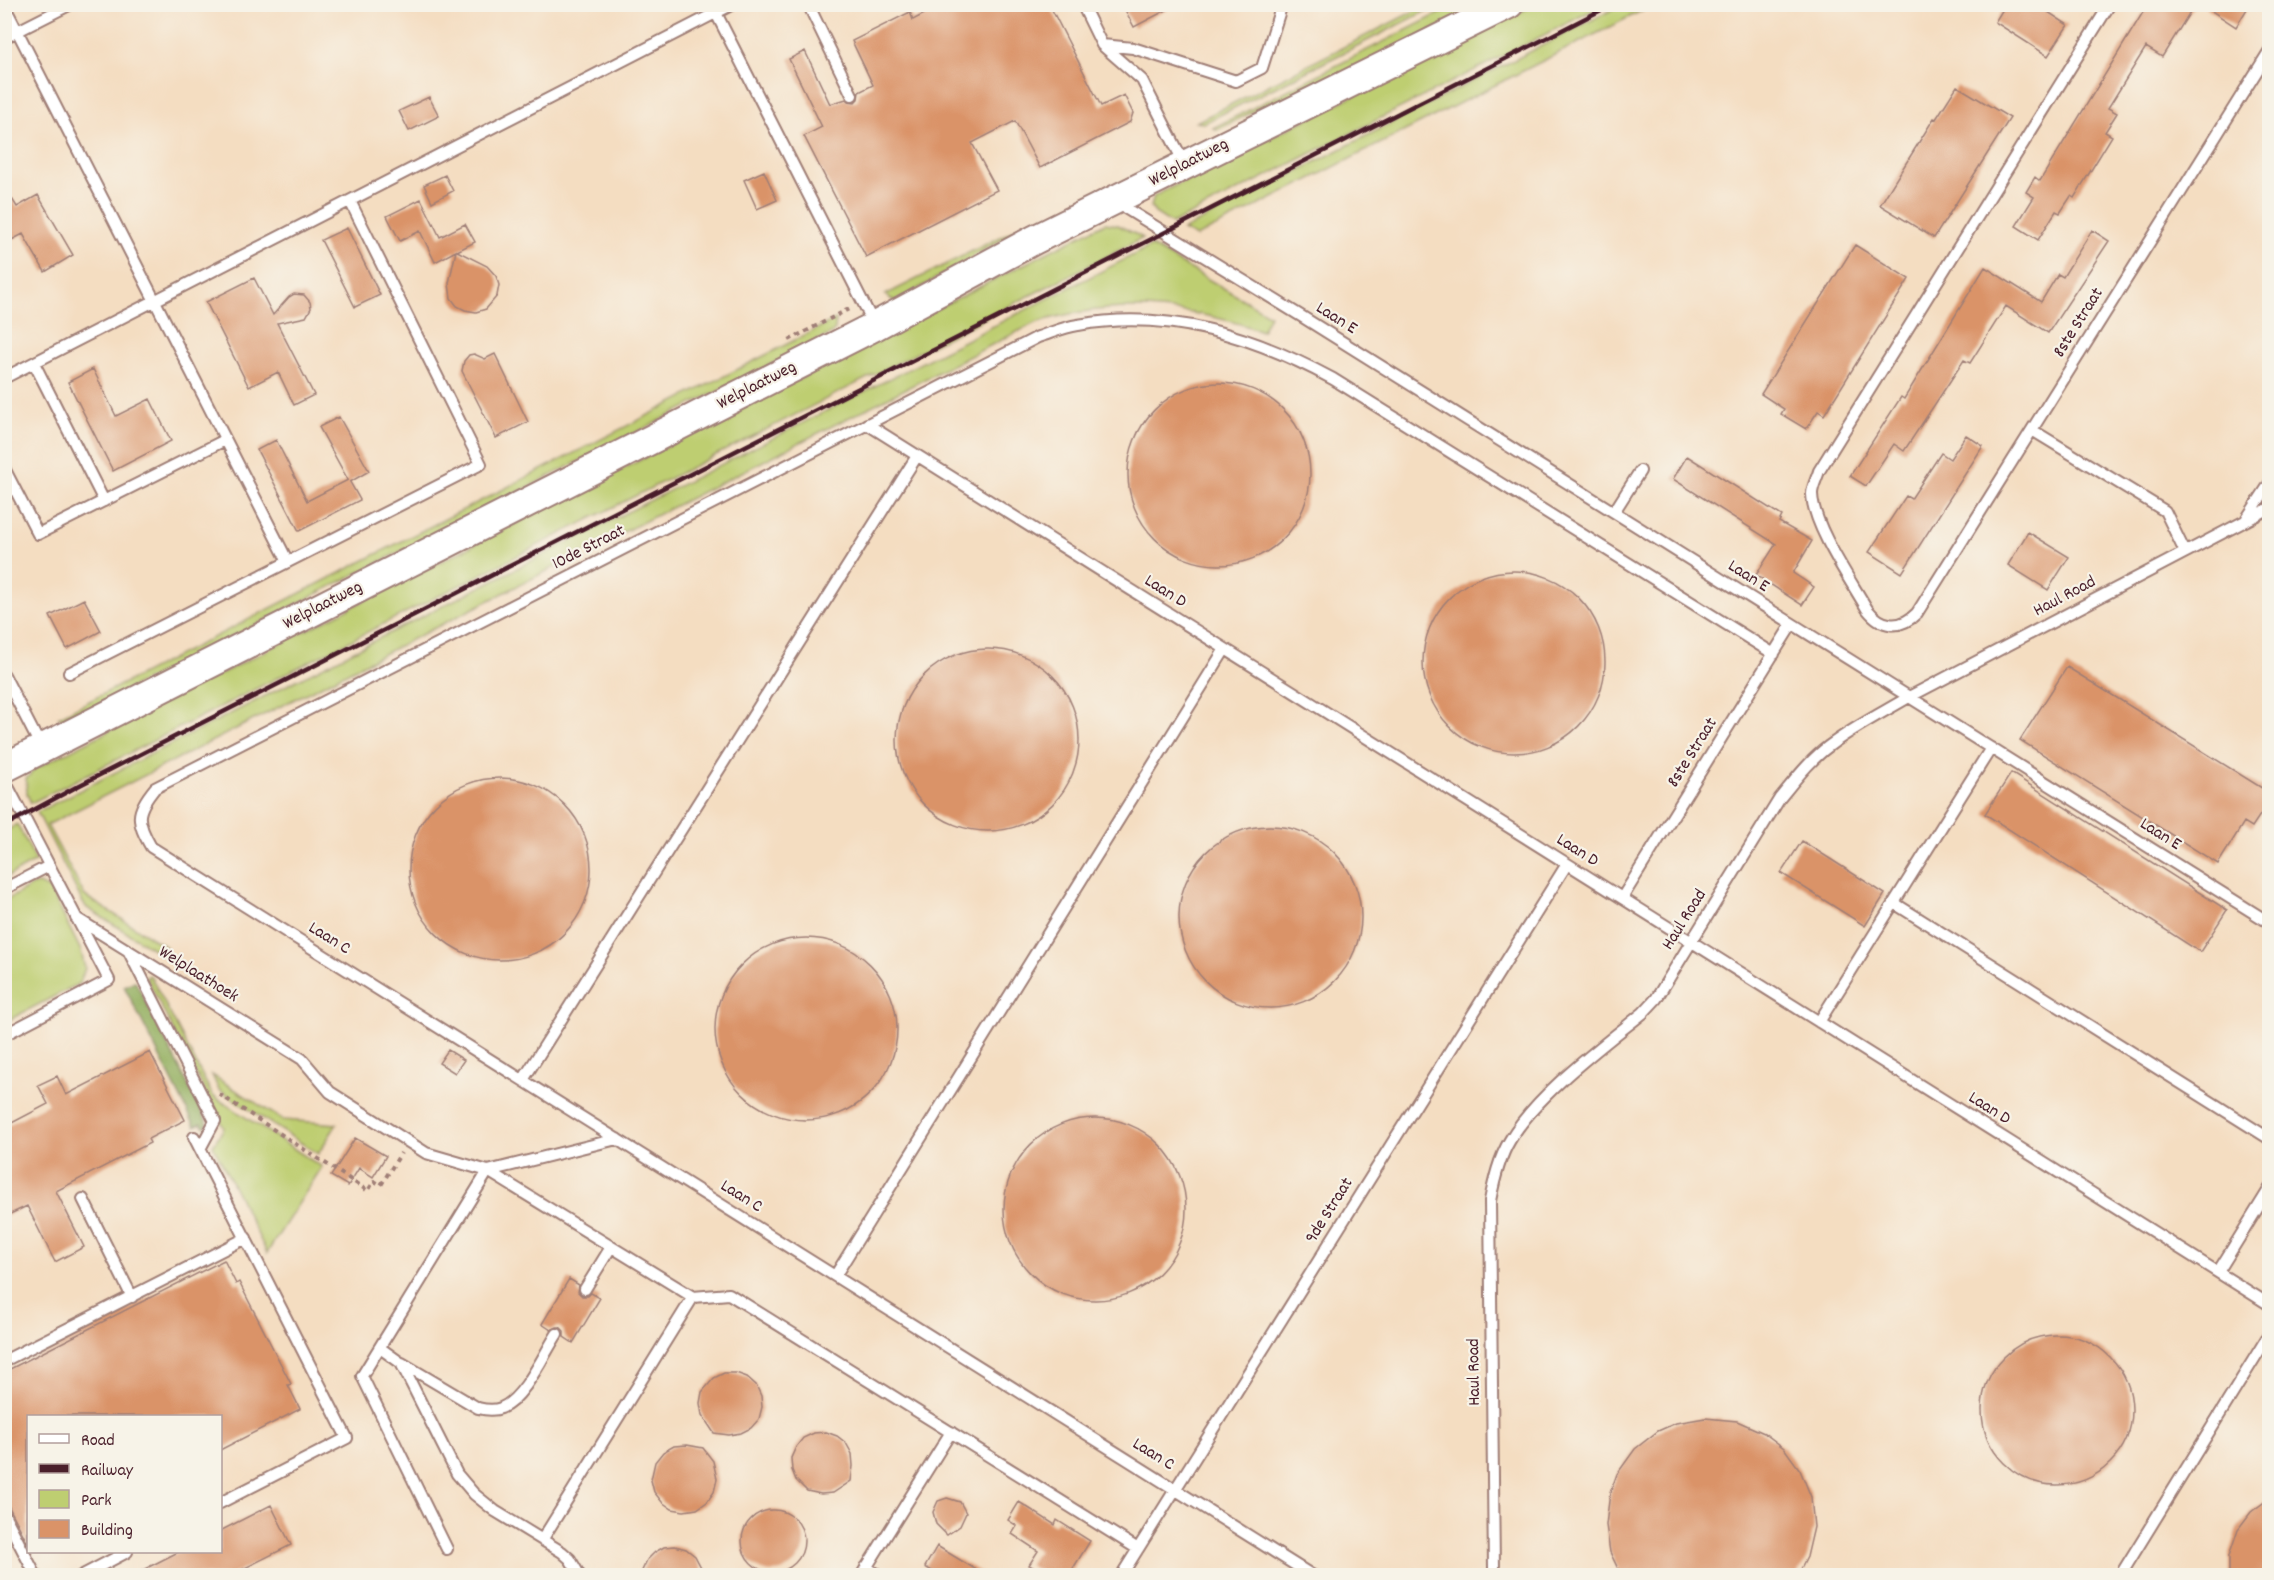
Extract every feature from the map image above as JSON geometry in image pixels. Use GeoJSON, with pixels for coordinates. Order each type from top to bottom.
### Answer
{"type":"FeatureCollection","features":[{"type":"Feature","properties":{"kind":"street","name":"Welplaatweg"},"geometry":{"type":"LineString","coordinates":[[4,768],[875,326],[1034,240],[1509,4]]}},
{"type":"Feature","properties":{"kind":"lane"},"geometry":{"type":"LineString","coordinates":[[4,38],[70,4]]}},
{"type":"Feature","properties":{"kind":"lane"},"geometry":{"type":"LineString","coordinates":[[4,378],[734,4]]}},
{"type":"Feature","properties":{"kind":"lane"},"geometry":{"type":"LineString","coordinates":[[808,4],[852,95]]}},
{"type":"Feature","properties":{"kind":"lane"},"geometry":{"type":"LineString","coordinates":[[1082,4],[1102,45],[1142,80],[1185,165]]}},
{"type":"Feature","properties":{"kind":"lane"},"geometry":{"type":"LineString","coordinates":[[1102,45],[1133,48],[1236,81],[1262,68],[1282,4]]}},
{"type":"Feature","properties":{"kind":"lane","name":"8ste Straat"},"geometry":{"type":"LineString","coordinates":[[2110,4],[1819,471],[1812,493],[1816,513],[1824,533],[1867,609],[1875,619],[1883,624],[1893,625],[1911,619],[1917,613],[2270,50]]}},
{"type":"Feature","properties":{"kind":"lane"},"geometry":{"type":"LineString","coordinates":[[4,5],[288,562]]}},
{"type":"Feature","properties":{"kind":"lane"},"geometry":{"type":"LineString","coordinates":[[716,13],[875,326]]}},
{"type":"Feature","properties":{"kind":"lane"},"geometry":{"type":"LineString","coordinates":[[69,672],[481,464],[350,201]]}},
{"type":"Feature","properties":{"kind":"lane","name":"Laan E"},"geometry":{"type":"LineString","coordinates":[[1114,201],[1209,258],[2270,923]]}},
{"type":"Feature","properties":{"kind":"lane","name":"10de Straat"},"geometry":{"type":"LineString","coordinates":[[151,847],[139,826],[143,802],[155,788],[1038,337],[1075,325],[1104,321],[1164,321],[1201,327],[1244,338],[1303,362],[1334,379],[1774,654]]}},
{"type":"Feature","properties":{"kind":"lane"},"geometry":{"type":"LineString","coordinates":[[34,363],[104,501]]}},
{"type":"Feature","properties":{"kind":"lane","name":"Laan D"},"geometry":{"type":"LineString","coordinates":[[867,424],[1622,898],[1689,945],[1819,1022],[2270,1305]]}},
{"type":"Feature","properties":{"kind":"lane"},"geometry":{"type":"LineString","coordinates":[[2032,430],[2165,511],[2185,552]]}},
{"type":"Feature","properties":{"kind":"lane"},"geometry":{"type":"LineString","coordinates":[[4,468],[38,534],[225,440]]}},
{"type":"Feature","properties":{"kind":"lane"},"geometry":{"type":"LineString","coordinates":[[523,1080],[916,456]]}},
{"type":"Feature","properties":{"kind":"lane"},"geometry":{"type":"LineString","coordinates":[[1614,512],[1640,471]]}},
{"type":"Feature","properties":{"kind":"lane"},"geometry":{"type":"LineString","coordinates":[[2247,519],[2270,483]]}},
{"type":"Feature","properties":{"kind":"lane","name":"Haul Road"},"geometry":{"type":"LineString","coordinates":[[1491,1575],[1494,1570],[1490,1201],[1494,1181],[1509,1141],[1526,1117],[1548,1094],[1643,1013],[1656,999],[1780,798],[1828,747],[1909,697],[2270,508]]}},
{"type":"Feature","properties":{"kind":"lane","name":"8ste Straat"},"geometry":{"type":"LineString","coordinates":[[1622,898],[1792,624]]}},
{"type":"Feature","properties":{"kind":"lane"},"geometry":{"type":"LineString","coordinates":[[836,1276],[1225,649]]}},
{"type":"Feature","properties":{"kind":"lane"},"geometry":{"type":"LineString","coordinates":[[5,675],[42,749]]}},
{"type":"Feature","properties":{"kind":"lane"},"geometry":{"type":"LineString","coordinates":[[1819,1022],[1991,748]]}},
{"type":"Feature","properties":{"kind":"lane"},"geometry":{"type":"LineString","coordinates":[[4,779],[109,980],[4,1035]]}},
{"type":"Feature","properties":{"kind":"lane","name":"Laan C"},"geometry":{"type":"LineString","coordinates":[[151,847],[1313,1575]]}},
{"type":"Feature","properties":{"kind":"lane","name":"9de Straat"},"geometry":{"type":"LineString","coordinates":[[1121,1575],[1567,864]]}},
{"type":"Feature","properties":{"kind":"lane"},"geometry":{"type":"LineString","coordinates":[[4,889],[49,866]]}},
{"type":"Feature","properties":{"kind":"lane"},"geometry":{"type":"LineString","coordinates":[[1894,903],[2270,1139]]}},
{"type":"Feature","properties":{"kind":"lane","name":"Welplaathoek"},"geometry":{"type":"LineString","coordinates":[[76,918],[302,1059],[330,1092],[408,1142],[426,1153],[488,1171]]}},
{"type":"Feature","properties":{"kind":"lane"},"geometry":{"type":"LineString","coordinates":[[128,950],[215,1121],[200,1149]]}},
{"type":"Feature","properties":{"kind":"lane"},"geometry":{"type":"LineString","coordinates":[[194,1137],[347,1438],[222,1502]]}},
{"type":"Feature","properties":{"kind":"lane"},"geometry":{"type":"LineString","coordinates":[[447,1549],[362,1376],[488,1171],[617,1139]]}},
{"type":"Feature","properties":{"kind":"lane"},"geometry":{"type":"LineString","coordinates":[[488,1171],[693,1297],[729,1294],[1138,1549]]}},
{"type":"Feature","properties":{"kind":"lane"},"geometry":{"type":"LineString","coordinates":[[2218,1272],[2270,1188]]}},
{"type":"Feature","properties":{"kind":"lane"},"geometry":{"type":"LineString","coordinates":[[83,1199],[132,1297]]}},
{"type":"Feature","properties":{"kind":"lane"},"geometry":{"type":"LineString","coordinates":[[4,1361],[246,1238]]}},
{"type":"Feature","properties":{"kind":"lane"},"geometry":{"type":"LineString","coordinates":[[585,1289],[611,1247]]}},
{"type":"Feature","properties":{"kind":"lane"},"geometry":{"type":"LineString","coordinates":[[542,1540],[693,1297]]}},
{"type":"Feature","properties":{"kind":"lane"},"geometry":{"type":"LineString","coordinates":[[2120,1575],[2270,1333]]}},
{"type":"Feature","properties":{"kind":"lane"},"geometry":{"type":"LineString","coordinates":[[380,1348],[401,1363],[478,1408],[489,1410],[501,1408],[520,1394],[557,1334]]}},
{"type":"Feature","properties":{"kind":"lane"},"geometry":{"type":"LineString","coordinates":[[401,1363],[457,1474],[474,1494],[495,1511],[570,1559],[580,1575]]}},
{"type":"Feature","properties":{"kind":"lane"},"geometry":{"type":"LineString","coordinates":[[880,1575],[863,1571],[951,1432]]}},
{"type":"Feature","properties":{"kind":"lane"},"geometry":{"type":"LineString","coordinates":[[4,1514],[36,1575]]}},
{"type":"Feature","properties":{"kind":"lane"},"geometry":{"type":"LineString","coordinates":[[81,1575],[123,1553]]}},
{"type":"Feature","properties":{"kind":"path"},"geometry":{"type":"LineString","coordinates":[[215,1092],[368,1191],[374,1181],[381,1185],[408,1142]]}},
{"type":"Feature","properties":{"kind":"green space"},"geometry":{"type":"Polygon","coordinates":[[[1623,4],[1653,5],[1196,237],[1183,230],[1623,4]]]}},
{"type":"Feature","properties":{"kind":"green space"},"geometry":{"type":"Polygon","coordinates":[[[1426,5],[1438,5],[1204,123],[1196,122],[1426,5]]]}},
{"type":"Feature","properties":{"kind":"green space"},"geometry":{"type":"Polygon","coordinates":[[[1456,5],[1481,5],[1351,73],[1270,103],[1217,130],[1213,128],[1456,5]]]}},
{"type":"Feature","properties":{"kind":"green space"},"geometry":{"type":"Polygon","coordinates":[[[1534,5],[1603,5],[1172,224],[1155,213],[1151,207],[1154,196],[1534,5]]]}},
{"type":"Feature","properties":{"kind":"green space"},"geometry":{"type":"Polygon","coordinates":[[[1038,218],[896,302],[885,295],[1038,218]]]}},
{"type":"Feature","properties":{"kind":"green space"},"geometry":{"type":"Polygon","coordinates":[[[1105,223],[1118,225],[1143,238],[31,803],[27,794],[26,779],[36,768],[1105,223]]]}},
{"type":"Feature","properties":{"kind":"green space"},"geometry":{"type":"Polygon","coordinates":[[[1151,246],[1270,315],[1262,331],[1206,315],[1149,308],[1092,310],[1035,323],[47,825],[85,896],[166,947],[161,954],[87,908],[83,903],[37,812],[1151,246]]]}},
{"type":"Feature","properties":{"kind":"green space"},"geometry":{"type":"Polygon","coordinates":[[[836,319],[835,330],[831,334],[65,721],[58,717],[836,319]]]}},
{"type":"Feature","properties":{"kind":"green space"},"geometry":{"type":"Polygon","coordinates":[[[17,824],[36,861],[5,878],[5,832],[17,824]]]}},
{"type":"Feature","properties":{"kind":"green space"},"geometry":{"type":"Polygon","coordinates":[[[38,884],[48,888],[52,893],[81,951],[85,968],[80,983],[5,1022],[5,901],[38,884]]]}},
{"type":"Feature","properties":{"kind":"green space"},"geometry":{"type":"Polygon","coordinates":[[[150,975],[213,1096],[322,1167],[267,1253],[213,1145],[224,1128],[146,977],[150,975]]]}},
{"type":"Feature","properties":{"kind":"green space"},"geometry":{"type":"Polygon","coordinates":[[[135,981],[208,1124],[204,1127],[201,1123],[195,1126],[124,986],[135,981]]]}},
{"type":"Feature","properties":{"kind":"green space"},"geometry":{"type":"Polygon","coordinates":[[[212,1075],[283,1120],[337,1124],[318,1154],[219,1090],[212,1075]]]}},
{"type":"Feature","properties":{"kind":"building"},"geometry":{"type":"Polygon","coordinates":[[[943,4],[1049,4],[1101,106],[1124,95],[1133,113],[1130,122],[1040,168],[1015,121],[972,143],[997,190],[866,257],[804,136],[822,127],[789,59],[805,51],[830,104],[846,99],[855,102],[859,92],[873,85],[852,41],[910,12],[913,20],[943,4]]]}},
{"type":"Feature","properties":{"kind":"building"},"geometry":{"type":"Polygon","coordinates":[[[1122,4],[1178,4],[1134,27],[1122,4]]]}},
{"type":"Feature","properties":{"kind":"building"},"geometry":{"type":"Polygon","coordinates":[[[2006,4],[2036,4],[2068,25],[2048,56],[1995,22],[2006,4]]]}},
{"type":"Feature","properties":{"kind":"building"},"geometry":{"type":"Polygon","coordinates":[[[2148,4],[2195,4],[2162,57],[2146,47],[2108,108],[2117,113],[2105,132],[2112,136],[2074,198],[2071,196],[2060,213],[2056,211],[2038,240],[2016,226],[2034,197],[2026,192],[2035,177],[2040,181],[2148,4]]]}},
{"type":"Feature","properties":{"kind":"building"},"geometry":{"type":"Polygon","coordinates":[[[2201,4],[2250,4],[2236,27],[2201,4]]]}},
{"type":"Feature","properties":{"kind":"building"},"geometry":{"type":"Polygon","coordinates":[[[1957,86],[2010,118],[1934,238],[1880,205],[1934,118],[1936,119],[1957,86]]]}},
{"type":"Feature","properties":{"kind":"building"},"geometry":{"type":"Polygon","coordinates":[[[429,97],[439,116],[409,131],[399,111],[429,97]]]}},
{"type":"Feature","properties":{"kind":"building"},"geometry":{"type":"Polygon","coordinates":[[[764,171],[777,200],[757,209],[744,180],[764,171]]]}},
{"type":"Feature","properties":{"kind":"building"},"geometry":{"type":"Polygon","coordinates":[[[445,175],[453,191],[432,202],[424,185],[445,175]]]}},
{"type":"Feature","properties":{"kind":"building"},"geometry":{"type":"Polygon","coordinates":[[[4,186],[17,207],[38,195],[73,255],[45,272],[23,234],[4,244],[4,186]]]}},
{"type":"Feature","properties":{"kind":"building"},"geometry":{"type":"Polygon","coordinates":[[[421,199],[440,237],[465,224],[475,242],[457,251],[487,266],[496,276],[499,285],[497,296],[486,309],[476,312],[465,310],[457,306],[451,298],[449,283],[456,251],[435,262],[420,231],[400,241],[387,216],[421,199]]]}},
{"type":"Feature","properties":{"kind":"building"},"geometry":{"type":"Polygon","coordinates":[[[347,228],[380,295],[355,307],[321,240],[347,228]]]}},
{"type":"Feature","properties":{"kind":"building"},"geometry":{"type":"Polygon","coordinates":[[[2092,230],[2109,241],[2048,333],[2006,306],[1970,363],[1964,360],[1904,451],[1894,444],[1866,486],[1850,476],[1901,397],[1904,399],[1985,267],[2041,302],[2058,274],[2063,277],[2092,230]]]}},
{"type":"Feature","properties":{"kind":"building"},"geometry":{"type":"Polygon","coordinates":[[[1855,245],[1909,279],[1824,415],[1818,411],[1806,429],[1781,414],[1784,409],[1761,394],[1855,245]]]}},
{"type":"Feature","properties":{"kind":"building"},"geometry":{"type":"Polygon","coordinates":[[[254,278],[273,315],[294,294],[304,295],[310,302],[311,308],[306,317],[277,323],[314,395],[294,405],[278,372],[249,387],[206,302],[254,278]]]}},
{"type":"Feature","properties":{"kind":"building"},"geometry":{"type":"Polygon","coordinates":[[[474,354],[485,359],[495,354],[528,422],[496,438],[462,371],[464,361],[469,355],[474,354]]]}},
{"type":"Feature","properties":{"kind":"building"},"geometry":{"type":"Polygon","coordinates":[[[93,369],[116,416],[150,399],[171,441],[113,471],[68,382],[93,369]]]}},
{"type":"Feature","properties":{"kind":"building"},"geometry":{"type":"Polygon","coordinates":[[[1219,383],[1254,390],[1270,398],[1283,410],[1295,423],[1303,439],[1310,474],[1303,509],[1295,525],[1283,538],[1270,550],[1254,558],[1219,565],[1184,558],[1168,550],[1155,538],[1143,525],[1135,509],[1128,474],[1135,439],[1143,423],[1155,410],[1168,398],[1184,390],[1219,383]]]}},
{"type":"Feature","properties":{"kind":"building"},"geometry":{"type":"Polygon","coordinates":[[[339,417],[369,471],[350,482],[360,500],[299,531],[257,450],[276,440],[307,501],[348,480],[319,427],[339,417]]]}},
{"type":"Feature","properties":{"kind":"building"},"geometry":{"type":"Polygon","coordinates":[[[1966,435],[1983,446],[1902,573],[1869,552],[1906,496],[1911,499],[1941,453],[1950,459],[1966,435]]]}},
{"type":"Feature","properties":{"kind":"building"},"geometry":{"type":"Polygon","coordinates":[[[1687,456],[1782,516],[1779,522],[1812,541],[1793,573],[1814,587],[1802,605],[1756,575],[1776,544],[1673,479],[1687,456]]]}},
{"type":"Feature","properties":{"kind":"building"},"geometry":{"type":"Polygon","coordinates":[[[2028,532],[2069,557],[2048,590],[2008,565],[2028,532]]]}},
{"type":"Feature","properties":{"kind":"building"},"geometry":{"type":"Polygon","coordinates":[[[1514,571],[1549,578],[1565,586],[1578,598],[1590,611],[1598,627],[1605,662],[1598,697],[1590,713],[1578,726],[1565,738],[1549,746],[1514,753],[1479,746],[1463,738],[1450,726],[1438,713],[1430,697],[1423,662],[1430,627],[1438,611],[1450,598],[1463,586],[1479,578],[1514,571]]]}},
{"type":"Feature","properties":{"kind":"building"},"geometry":{"type":"Polygon","coordinates":[[[84,599],[101,631],[67,649],[50,616],[84,599]]]}},
{"type":"Feature","properties":{"kind":"building"},"geometry":{"type":"Polygon","coordinates":[[[988,649],[1023,656],[1039,664],[1052,676],[1064,689],[1072,705],[1079,740],[1072,775],[1064,791],[1052,804],[1039,816],[1023,824],[988,831],[953,824],[937,816],[924,804],[912,791],[904,775],[897,740],[904,705],[912,689],[924,676],[937,664],[953,656],[988,649]]]}},
{"type":"Feature","properties":{"kind":"building"},"geometry":{"type":"Polygon","coordinates":[[[2067,667],[2270,793],[2270,800],[2252,827],[2244,822],[2218,864],[2020,740],[2067,667]]]}},
{"type":"Feature","properties":{"kind":"building"},"geometry":{"type":"Polygon","coordinates":[[[2011,773],[2227,910],[2200,952],[1985,814],[2011,773]]]}},
{"type":"Feature","properties":{"kind":"building"},"geometry":{"type":"Polygon","coordinates":[[[500,778],[535,785],[551,793],[564,805],[576,818],[584,834],[591,869],[584,904],[576,920],[564,933],[551,945],[535,953],[500,960],[465,953],[449,945],[436,933],[424,920],[416,904],[409,869],[416,834],[424,818],[436,805],[449,793],[465,785],[500,778]]]}},
{"type":"Feature","properties":{"kind":"building"},"geometry":{"type":"Polygon","coordinates":[[[1270,826],[1305,833],[1321,841],[1334,853],[1346,866],[1354,882],[1361,917],[1354,952],[1346,968],[1334,981],[1321,993],[1305,1001],[1270,1008],[1235,1001],[1219,993],[1206,981],[1194,968],[1186,952],[1179,917],[1186,882],[1194,866],[1206,853],[1219,841],[1235,833],[1270,826]]]}},
{"type":"Feature","properties":{"kind":"building"},"geometry":{"type":"Polygon","coordinates":[[[1802,841],[1885,894],[1865,926],[1781,873],[1802,841]]]}},
{"type":"Feature","properties":{"kind":"building"},"geometry":{"type":"Polygon","coordinates":[[[806,938],[841,945],[857,953],[870,965],[882,978],[890,994],[897,1029],[890,1064],[882,1080],[870,1093],[857,1105],[841,1113],[806,1120],[771,1113],[755,1105],[742,1093],[730,1080],[722,1064],[715,1029],[722,994],[730,978],[742,965],[755,953],[771,945],[806,938]]]}},
{"type":"Feature","properties":{"kind":"building"},"geometry":{"type":"Polygon","coordinates":[[[448,1050],[464,1060],[455,1073],[439,1063],[448,1050]]]}},
{"type":"Feature","properties":{"kind":"building"},"geometry":{"type":"Polygon","coordinates":[[[150,1052],[185,1120],[148,1139],[150,1143],[56,1191],[84,1247],[55,1262],[27,1206],[4,1217],[4,1127],[48,1104],[38,1085],[57,1076],[66,1095],[150,1052]]]}},
{"type":"Feature","properties":{"kind":"building"},"geometry":{"type":"Polygon","coordinates":[[[1095,1118],[1130,1125],[1146,1133],[1159,1145],[1171,1158],[1179,1174],[1186,1209],[1179,1244],[1171,1260],[1159,1273],[1146,1285],[1130,1293],[1095,1300],[1060,1293],[1044,1285],[1031,1273],[1019,1260],[1011,1244],[1004,1209],[1011,1174],[1019,1158],[1031,1145],[1044,1133],[1060,1125],[1095,1118]]]}},
{"type":"Feature","properties":{"kind":"building"},"geometry":{"type":"Polygon","coordinates":[[[355,1138],[386,1156],[373,1177],[359,1168],[348,1186],[331,1176],[355,1138]]]}},
{"type":"Feature","properties":{"kind":"building"},"geometry":{"type":"Polygon","coordinates":[[[224,1260],[236,1284],[239,1282],[291,1384],[288,1385],[300,1409],[222,1449],[222,1415],[27,1415],[27,1542],[4,1497],[4,1372],[224,1260]]]}},
{"type":"Feature","properties":{"kind":"building"},"geometry":{"type":"Polygon","coordinates":[[[569,1279],[579,1285],[578,1292],[582,1296],[588,1296],[591,1293],[600,1298],[573,1343],[564,1337],[564,1331],[560,1327],[551,1330],[542,1324],[569,1279]]]}},
{"type":"Feature","properties":{"kind":"building"},"geometry":{"type":"Polygon","coordinates":[[[2057,1335],[2086,1341],[2110,1357],[2126,1381],[2132,1410],[2126,1439],[2110,1463],[2086,1479],[2057,1485],[2028,1479],[2004,1463],[1988,1439],[1982,1410],[1988,1381],[2004,1357],[2028,1341],[2057,1335]]]}},
{"type":"Feature","properties":{"kind":"building"},"geometry":{"type":"Polygon","coordinates":[[[724,1373],[736,1373],[747,1377],[756,1385],[761,1396],[762,1407],[759,1419],[751,1428],[741,1433],[729,1435],[714,1433],[702,1415],[700,1403],[702,1392],[714,1378],[724,1373]]]}},
{"type":"Feature","properties":{"kind":"building"},"geometry":{"type":"Polygon","coordinates":[[[1705,1418],[1737,1421],[1764,1433],[1784,1448],[1800,1470],[1811,1497],[1814,1527],[1807,1557],[1798,1575],[1621,1575],[1610,1552],[1606,1525],[1610,1493],[1617,1474],[1635,1449],[1658,1431],[1676,1423],[1705,1418]]]}},
{"type":"Feature","properties":{"kind":"building"},"geometry":{"type":"Polygon","coordinates":[[[826,1432],[846,1443],[852,1454],[853,1466],[851,1481],[833,1493],[821,1494],[807,1491],[796,1480],[791,1458],[803,1438],[814,1433],[826,1432]]]}},
{"type":"Feature","properties":{"kind":"building"},"geometry":{"type":"Polygon","coordinates":[[[687,1445],[703,1448],[713,1461],[717,1479],[714,1492],[707,1502],[697,1509],[684,1511],[672,1509],[662,1502],[654,1492],[651,1480],[655,1462],[663,1452],[674,1446],[687,1445]]]}},
{"type":"Feature","properties":{"kind":"building"},"geometry":{"type":"Polygon","coordinates":[[[947,1498],[960,1502],[966,1513],[960,1526],[947,1535],[936,1524],[933,1512],[938,1501],[947,1498]]]}},
{"type":"Feature","properties":{"kind":"building"},"geometry":{"type":"Polygon","coordinates":[[[2270,1498],[2270,1575],[2229,1575],[2229,1556],[2238,1529],[2251,1512],[2270,1498]]]}},
{"type":"Feature","properties":{"kind":"building"},"geometry":{"type":"Polygon","coordinates":[[[1019,1502],[1055,1525],[1057,1520],[1090,1541],[1069,1575],[1046,1575],[1029,1565],[1038,1551],[1012,1534],[1017,1526],[1008,1520],[1019,1502]]]}},
{"type":"Feature","properties":{"kind":"building"},"geometry":{"type":"Polygon","coordinates":[[[271,1505],[291,1545],[231,1575],[133,1575],[176,1553],[222,1553],[222,1530],[271,1505]]]}},
{"type":"Feature","properties":{"kind":"building"},"geometry":{"type":"Polygon","coordinates":[[[767,1510],[779,1510],[795,1519],[802,1529],[804,1541],[802,1553],[795,1563],[779,1572],[767,1572],[756,1567],[747,1558],[742,1547],[742,1535],[747,1524],[756,1515],[767,1510]]]}},
{"type":"Feature","properties":{"kind":"building"},"geometry":{"type":"Polygon","coordinates":[[[675,1546],[686,1549],[695,1556],[705,1575],[640,1575],[647,1560],[655,1552],[664,1547],[675,1546]]]}},
{"type":"Feature","properties":{"kind":"building"},"geometry":{"type":"Polygon","coordinates":[[[937,1546],[985,1575],[939,1575],[925,1567],[937,1546]]]}},
{"type":"Feature","properties":{"kind":"railway"},"geometry":{"type":"LineString","coordinates":[[4,826],[78,786],[1613,4]]}}]}
